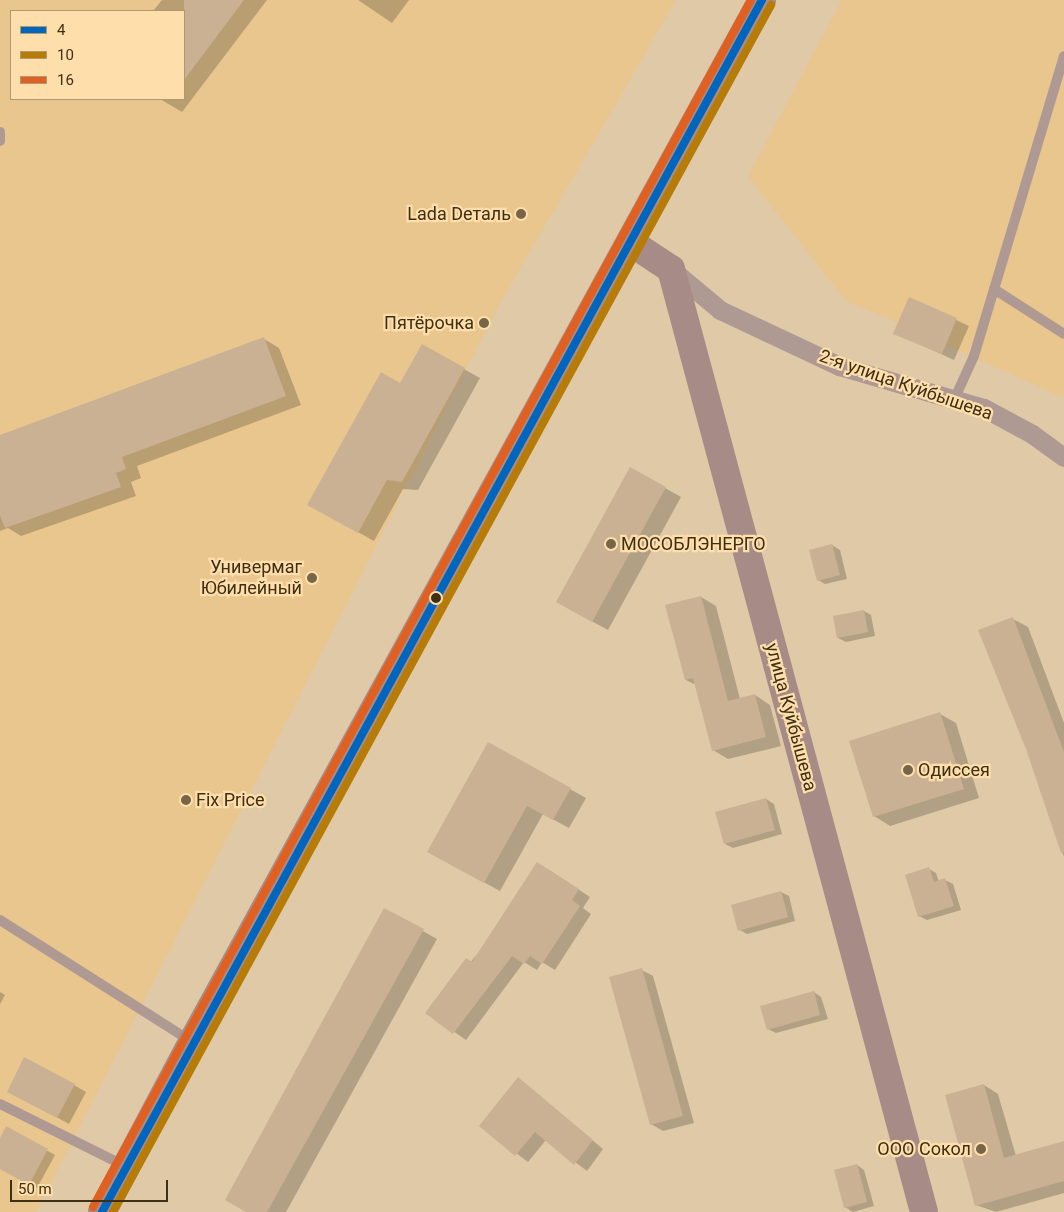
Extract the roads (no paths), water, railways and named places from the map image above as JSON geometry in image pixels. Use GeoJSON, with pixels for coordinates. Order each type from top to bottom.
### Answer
{"type":"FeatureCollection","features":[{"type":"Feature","properties":{"kind":"street"},"geometry":{"type":"LineString","coordinates":[[102,1212],[192,1042],[762,0]]}},
{"type":"Feature","properties":{"kind":"street"},"geometry":{"type":"LineString","coordinates":[[630,242],[670,269]]}},
{"type":"Feature","properties":{"kind":"street","name":"2-я улица Куйбышева"},"geometry":{"type":"LineString","coordinates":[[670,269],[720,310],[839,366],[984,408],[1032,434],[1064,456]]}},
{"type":"Feature","properties":{"kind":"street","name":"улица Куйбышева"},"geometry":{"type":"LineString","coordinates":[[670,269],[924,1212]]}},
{"type":"Feature","properties":{"kind":"lane"},"geometry":{"type":"LineString","coordinates":[[954,400],[974,356],[1060,87],[1064,56]]}},
{"type":"Feature","properties":{"kind":"lane"},"geometry":{"type":"LineString","coordinates":[[0,132],[0,142]]}},
{"type":"Feature","properties":{"kind":"lane"},"geometry":{"type":"LineString","coordinates":[[994,289],[1064,334]]}},
{"type":"Feature","properties":{"kind":"lane"},"geometry":{"type":"LineString","coordinates":[[0,920],[192,1042]]}},
{"type":"Feature","properties":{"kind":"lane"},"geometry":{"type":"LineString","coordinates":[[0,1104],[126,1167]]}},
{"type":"Feature","properties":{"kind":"place","name":"Lada Dеталь"},"geometry":{"type":"Point","coordinates":[521,214]}},
{"type":"Feature","properties":{"kind":"place","name":"Пятёрочка"},"geometry":{"type":"Point","coordinates":[484,323]}},
{"type":"Feature","properties":{"kind":"place","name":"МОСОБЛЭНЕРГО"},"geometry":{"type":"Point","coordinates":[611,544]}},
{"type":"Feature","properties":{"kind":"place","name":"Универмаг Юбилейный"},"geometry":{"type":"Point","coordinates":[312,578]}},
{"type":"Feature","properties":{"kind":"place","name":"Одиссея"},"geometry":{"type":"Point","coordinates":[908,770]}},
{"type":"Feature","properties":{"kind":"place","name":"Fix Price"},"geometry":{"type":"Point","coordinates":[186,800]}},
{"type":"Feature","properties":{"kind":"place","name":"ООО Сокол"},"geometry":{"type":"Point","coordinates":[981,1149]}}]}
